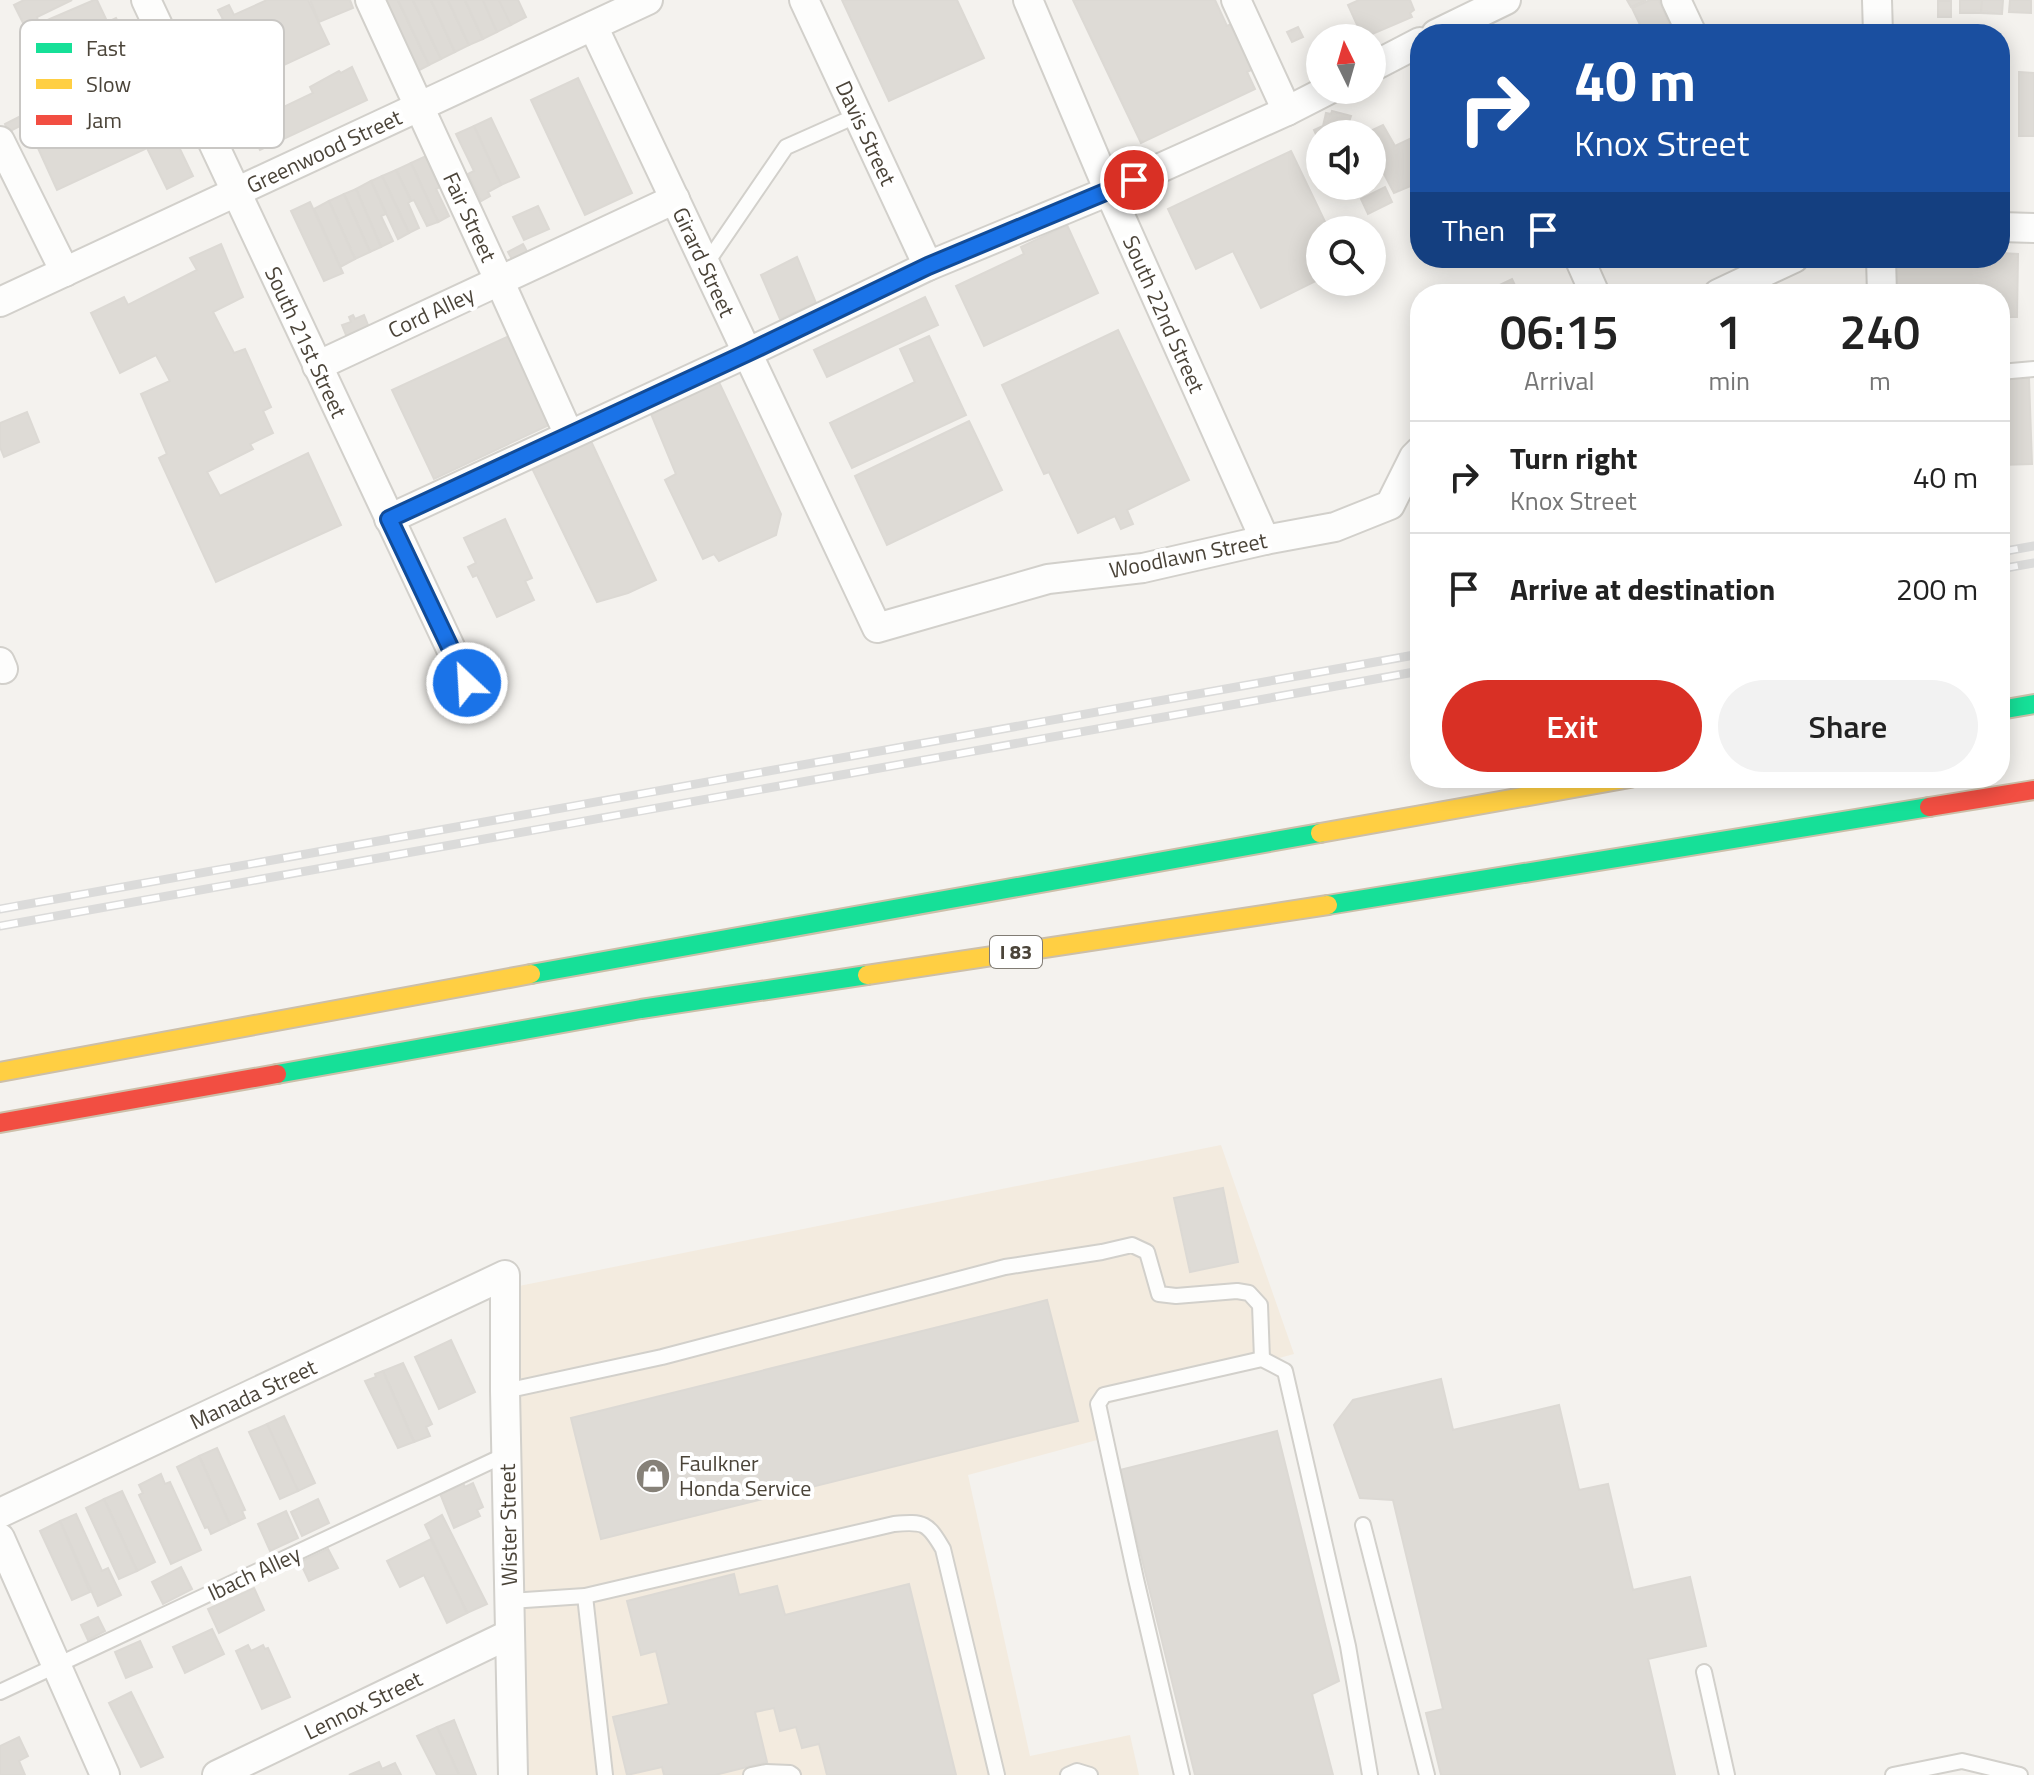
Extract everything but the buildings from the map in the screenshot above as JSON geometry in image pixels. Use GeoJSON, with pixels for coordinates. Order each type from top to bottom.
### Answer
{"type":"FeatureCollection","features":[{"type":"Feature","properties":{"kind":"highway"},"geometry":{"type":"LineString","coordinates":[[2010,708],[2034,704]]}},
{"type":"Feature","properties":{"kind":"highway"},"geometry":{"type":"LineString","coordinates":[[0,1072],[1574,788]]}},
{"type":"Feature","properties":{"kind":"highway","name":"I 83"},"geometry":{"type":"LineString","coordinates":[[0,1123],[641,1009],[1251,917],[2034,790]]}},
{"type":"Feature","properties":{"kind":"street","name":"South 21st Street"},"geometry":{"type":"LineString","coordinates":[[146,0],[155,20]]}},
{"type":"Feature","properties":{"kind":"street","name":"Fair Street"},"geometry":{"type":"LineString","coordinates":[[370,0],[569,435]]}},
{"type":"Feature","properties":{"kind":"street","name":"Greenwood Street"},"geometry":{"type":"LineString","coordinates":[[0,302],[648,0]]}},
{"type":"Feature","properties":{"kind":"street","name":"Davis Street"},"geometry":{"type":"LineString","coordinates":[[804,0],[928,266]]}},
{"type":"Feature","properties":{"kind":"street","name":"South 22nd Street"},"geometry":{"type":"LineString","coordinates":[[1028,0],[1109,191],[1265,540]]}},
{"type":"Feature","properties":{"kind":"street"},"geometry":{"type":"LineString","coordinates":[[1236,0],[1287,111]]}},
{"type":"Feature","properties":{"kind":"street"},"geometry":{"type":"LineString","coordinates":[[1468,17],[1506,0]]}},
{"type":"Feature","properties":{"kind":"street"},"geometry":{"type":"LineString","coordinates":[[1676,0],[1687,24]]}},
{"type":"Feature","properties":{"kind":"street"},"geometry":{"type":"LineString","coordinates":[[1877,0],[1878,24]]}},
{"type":"Feature","properties":{"kind":"street","name":"Girard Street"},"geometry":{"type":"LineString","coordinates":[[593,26],[877,628]]}},
{"type":"Feature","properties":{"kind":"street"},"geometry":{"type":"LineString","coordinates":[[1386,60],[1410,47]]}},
{"type":"Feature","properties":{"kind":"street"},"geometry":{"type":"LineString","coordinates":[[389,519],[928,266],[1109,191],[1306,101]]}},
{"type":"Feature","properties":{"kind":"street"},"geometry":{"type":"LineString","coordinates":[[0,141],[65,272]]}},
{"type":"Feature","properties":{"kind":"street","name":"South 21st Street"},"geometry":{"type":"LineString","coordinates":[[215,148],[467,683]]}},
{"type":"Feature","properties":{"kind":"street","name":"Cord Alley"},"geometry":{"type":"LineString","coordinates":[[317,366],[675,199]]}},
{"type":"Feature","properties":{"kind":"street"},"geometry":{"type":"LineString","coordinates":[[2010,227],[2034,228]]}},
{"type":"Feature","properties":{"kind":"street"},"geometry":{"type":"LineString","coordinates":[[1739,284],[1773,268]]}},
{"type":"Feature","properties":{"kind":"street","name":"Woodlawn Street"},"geometry":{"type":"LineString","coordinates":[[877,628],[1048,579],[1143,568],[1335,527],[1390,505],[1410,465]]}},
{"type":"Feature","properties":{"kind":"street","name":"Wister Street"},"geometry":{"type":"LineString","coordinates":[[505,1275],[513,1775]]}},
{"type":"Feature","properties":{"kind":"street","name":"Manada Street"},"geometry":{"type":"LineString","coordinates":[[0,1513],[505,1275]]}},
{"type":"Feature","properties":{"kind":"street"},"geometry":{"type":"LineString","coordinates":[[0,1538],[105,1775]]}},
{"type":"Feature","properties":{"kind":"street","name":"Lennox Street"},"geometry":{"type":"LineString","coordinates":[[217,1775],[510,1634]]}},
{"type":"Feature","properties":{"kind":"lane"},"geometry":{"type":"LineString","coordinates":[[706,264],[786,147],[858,115]]}},
{"type":"Feature","properties":{"kind":"lane"},"geometry":{"type":"LineString","coordinates":[[2010,371],[2034,369]]}},
{"type":"Feature","properties":{"kind":"lane"},"geometry":{"type":"LineString","coordinates":[[505,1391],[662,1357],[1005,1267],[1132,1245],[1147,1252],[1159,1294],[1249,1293],[1260,1305],[1262,1359]]}},
{"type":"Feature","properties":{"kind":"lane"},"geometry":{"type":"LineString","coordinates":[[1182,1775],[1098,1404],[1104,1395],[1262,1359],[1285,1371],[1348,1646],[1370,1775]]}},
{"type":"Feature","properties":{"kind":"lane","name":"Ibach Alley"},"geometry":{"type":"LineString","coordinates":[[0,1692],[507,1454]]}},
{"type":"Feature","properties":{"kind":"lane"},"geometry":{"type":"LineString","coordinates":[[510,1601],[585,1596],[894,1524],[915,1522],[932,1529],[943,1549],[997,1775]]}},
{"type":"Feature","properties":{"kind":"lane"},"geometry":{"type":"LineString","coordinates":[[1363,1525],[1427,1775]]}},
{"type":"Feature","properties":{"kind":"lane"},"geometry":{"type":"LineString","coordinates":[[585,1596],[605,1775]]}},
{"type":"Feature","properties":{"kind":"lane"},"geometry":{"type":"LineString","coordinates":[[1704,1672],[1727,1775]]}},
{"type":"Feature","properties":{"kind":"lane"},"geometry":{"type":"LineString","coordinates":[[1893,1775],[1962,1761],[2020,1775]]}},
{"type":"Feature","properties":{"kind":"lane"},"geometry":{"type":"LineString","coordinates":[[1068,1775],[1077,1771],[1090,1775]]}},
{"type":"Feature","properties":{"kind":"lane"},"geometry":{"type":"LineString","coordinates":[[751,1775],[766,1772],[793,1775]]}},
{"type":"Feature","properties":{"kind":"shaded area"},"geometry":{"type":"Polygon","coordinates":[[[1221,1145],[1294,1354],[1092,1408],[1097,1440],[968,1475],[1030,1756],[1130,1735],[1139,1775],[527,1775],[514,1287],[1221,1145]]]}},
{"type":"Feature","properties":{"kind":"railway"},"geometry":{"type":"LineString","coordinates":[[2010,550],[2034,546]]}},
{"type":"Feature","properties":{"kind":"railway"},"geometry":{"type":"LineString","coordinates":[[2010,567],[2034,563]]}},
{"type":"Feature","properties":{"kind":"railway"},"geometry":{"type":"LineString","coordinates":[[0,909],[1410,656]]}},
{"type":"Feature","properties":{"kind":"railway"},"geometry":{"type":"LineString","coordinates":[[0,926],[1410,673]]}},
{"type":"Feature","properties":{"kind":"traffic: fast"},"geometry":{"type":"LineString","coordinates":[[2010,708],[2034,704]]}},
{"type":"Feature","properties":{"kind":"traffic: fast"},"geometry":{"type":"LineString","coordinates":[[1328,905],[1929,807]]}},
{"type":"Feature","properties":{"kind":"traffic: fast"},"geometry":{"type":"LineString","coordinates":[[531,974],[1320,833]]}},
{"type":"Feature","properties":{"kind":"traffic: fast"},"geometry":{"type":"LineString","coordinates":[[277,1074],[641,1009],[867,975]]}},
{"type":"Feature","properties":{"kind":"traffic: slow"},"geometry":{"type":"LineString","coordinates":[[1320,833],[1574,788]]}},
{"type":"Feature","properties":{"kind":"traffic: slow"},"geometry":{"type":"LineString","coordinates":[[867,975],[1328,905]]}},
{"type":"Feature","properties":{"kind":"traffic: slow"},"geometry":{"type":"LineString","coordinates":[[0,1072],[531,974]]}},
{"type":"Feature","properties":{"kind":"traffic: jam"},"geometry":{"type":"LineString","coordinates":[[1929,807],[2034,790]]}},
{"type":"Feature","properties":{"kind":"traffic: jam"},"geometry":{"type":"LineString","coordinates":[[0,1123],[277,1074]]}},
{"type":"Feature","properties":{"kind":"place","name":"Faulkner Honda Service"},"geometry":{"type":"Point","coordinates":[653,1476]}},
{"type":"Feature","properties":{"kind":"route"},"geometry":{"type":"LineString","coordinates":[[467,683],[389,519],[928,266],[1134,180]]}}]}
